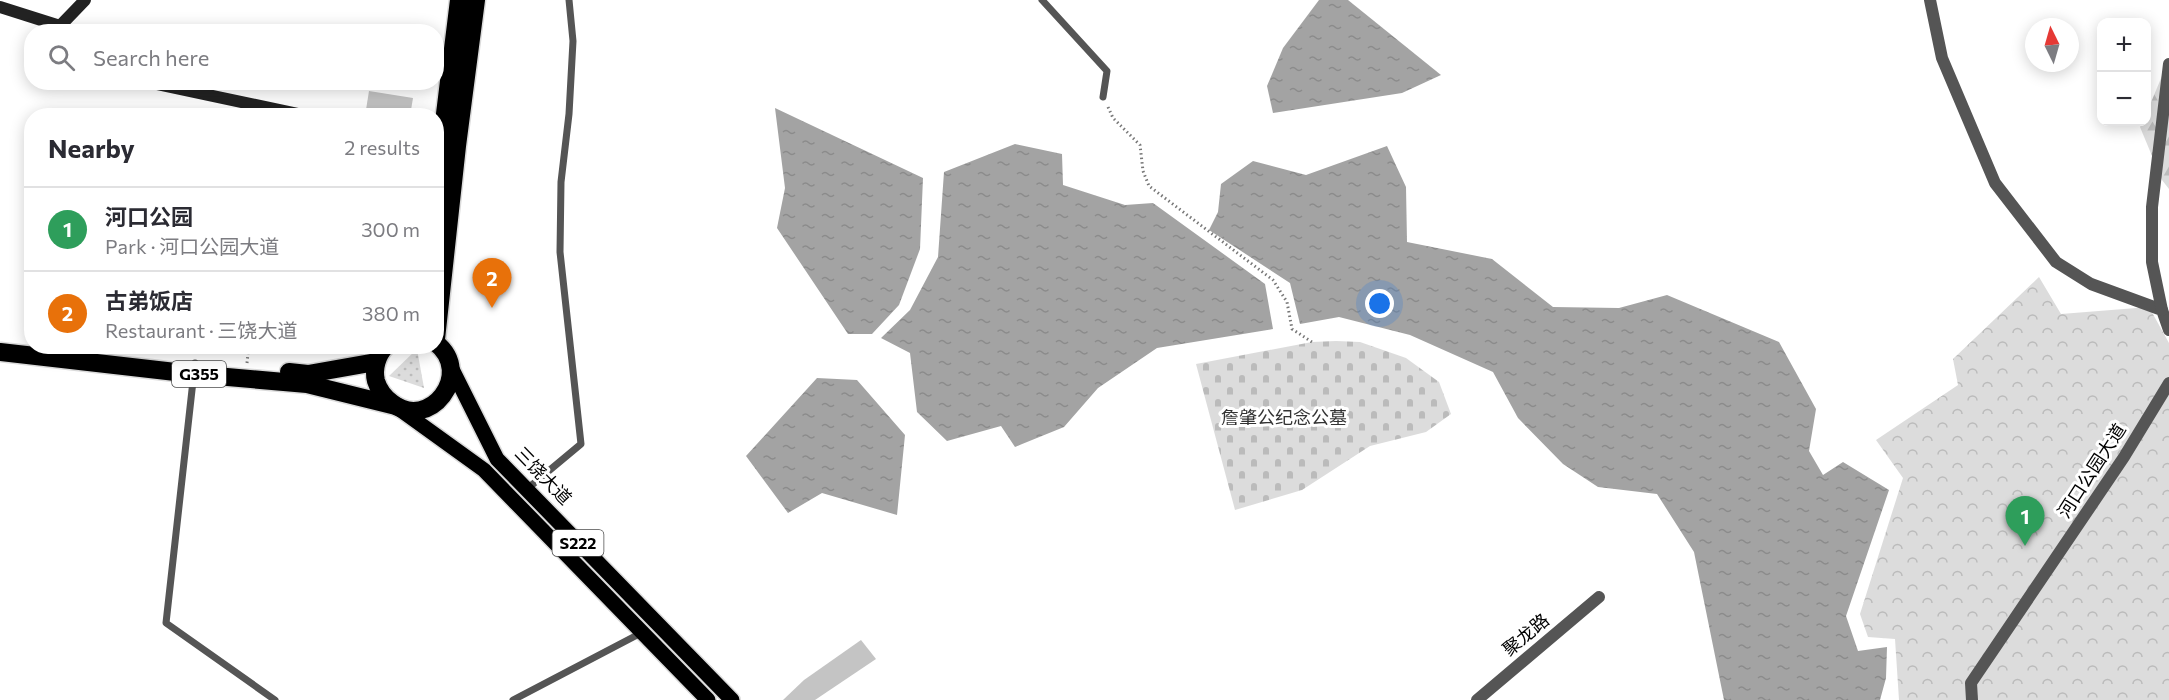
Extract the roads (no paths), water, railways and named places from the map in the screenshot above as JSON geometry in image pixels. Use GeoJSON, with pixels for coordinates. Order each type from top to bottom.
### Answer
{"type":"FeatureCollection","features":[{"type":"Feature","properties":{"kind":"highway"},"geometry":{"type":"LineString","coordinates":[[444,168],[459,0]]}},
{"type":"Feature","properties":{"kind":"highway"},"geometry":{"type":"LineString","coordinates":[[445,144],[476,0]]}},
{"type":"Feature","properties":{"kind":"highway"},"geometry":{"type":"LineString","coordinates":[[0,342],[24,344]]}},
{"type":"Feature","properties":{"kind":"highway"},"geometry":{"type":"LineString","coordinates":[[444,351],[451,367]]}},
{"type":"Feature","properties":{"kind":"highway","name":"G355"},"geometry":{"type":"LineString","coordinates":[[0,352],[307,379],[407,410],[419,410],[440,399],[447,390],[451,378],[451,367]]}},
{"type":"Feature","properties":{"kind":"highway","name":"G355"},"geometry":{"type":"LineString","coordinates":[[94,354],[194,369]]}},
{"type":"Feature","properties":{"kind":"highway","name":"G355"},"geometry":{"type":"LineString","coordinates":[[381,354],[375,375],[378,388],[385,398],[396,406]]}},
{"type":"Feature","properties":{"kind":"highway","name":"G355"},"geometry":{"type":"LineString","coordinates":[[307,379],[381,354]]}},
{"type":"Feature","properties":{"kind":"main road","name":"三饶大道"},"geometry":{"type":"LineString","coordinates":[[451,367],[497,459],[732,700]]}},
{"type":"Feature","properties":{"kind":"main road","name":"三饶大道"},"geometry":{"type":"LineString","coordinates":[[396,406],[484,470],[708,700]]}},
{"type":"Feature","properties":{"kind":"main road"},"geometry":{"type":"LineString","coordinates":[[484,470],[497,459]]}},
{"type":"Feature","properties":{"kind":"street"},"geometry":{"type":"LineString","coordinates":[[68,24],[85,0]]}},
{"type":"Feature","properties":{"kind":"street"},"geometry":{"type":"LineString","coordinates":[[1930,0],[1942,58],[1995,183],[2056,262],[2091,284],[2162,310]]}},
{"type":"Feature","properties":{"kind":"street"},"geometry":{"type":"LineString","coordinates":[[6,6],[51,24]]}},
{"type":"Feature","properties":{"kind":"street"},"geometry":{"type":"LineString","coordinates":[[2169,64],[2152,207],[2152,262],[2162,310],[2169,330]]}},
{"type":"Feature","properties":{"kind":"street"},"geometry":{"type":"LineString","coordinates":[[185,90],[270,108]]}},
{"type":"Feature","properties":{"kind":"street","name":"河口公园大道"},"geometry":{"type":"LineString","coordinates":[[1972,700],[1971,683],[2124,457],[2169,383]]}},
{"type":"Feature","properties":{"kind":"street","name":"聚龙路"},"geometry":{"type":"LineString","coordinates":[[1477,700],[1599,597]]}},
{"type":"Feature","properties":{"kind":"lane"},"geometry":{"type":"LineString","coordinates":[[526,490],[581,444],[560,252],[561,182],[573,41],[569,0]]}},
{"type":"Feature","properties":{"kind":"lane"},"geometry":{"type":"LineString","coordinates":[[1042,0],[1107,70],[1103,97]]}},
{"type":"Feature","properties":{"kind":"lane"},"geometry":{"type":"LineString","coordinates":[[194,369],[166,623],[275,700]]}},
{"type":"Feature","properties":{"kind":"lane"},"geometry":{"type":"LineString","coordinates":[[513,700],[658,624]]}},
{"type":"Feature","properties":{"kind":"water"},"geometry":{"type":"Polygon","coordinates":[[[1319,0],[1348,0],[1441,75],[1402,93],[1273,113],[1267,86],[1283,48],[1319,0]]]}},
{"type":"Feature","properties":{"kind":"water"},"geometry":{"type":"Polygon","coordinates":[[[775,108],[923,178],[920,249],[899,305],[872,334],[848,334],[777,228],[785,188],[775,108]]]}},
{"type":"Feature","properties":{"kind":"water"},"geometry":{"type":"Polygon","coordinates":[[[1015,144],[1062,154],[1063,185],[1125,205],[1153,203],[1265,284],[1273,329],[1157,348],[1098,388],[1064,427],[1015,447],[1001,426],[947,441],[917,412],[910,353],[881,338],[910,310],[938,257],[944,172],[1015,144]]]}},
{"type":"Feature","properties":{"kind":"water"},"geometry":{"type":"Polygon","coordinates":[[[1387,146],[1406,187],[1407,242],[1492,259],[1553,307],[1619,308],[1667,295],[1779,342],[1816,409],[1809,451],[1823,475],[1843,462],[1889,490],[1846,616],[1858,651],[1887,647],[1886,678],[1880,700],[1724,700],[1694,552],[1657,494],[1598,487],[1563,464],[1518,418],[1493,372],[1410,335],[1339,317],[1300,324],[1290,283],[1209,230],[1218,212],[1221,184],[1253,161],[1306,175],[1387,146]]]}},
{"type":"Feature","properties":{"kind":"water"},"geometry":{"type":"Polygon","coordinates":[[[817,378],[857,380],[905,435],[897,515],[822,493],[788,513],[746,456],[817,378]]]}},
{"type":"Feature","properties":{"kind":"place","name":"古弟饭店"},"geometry":{"type":"Point","coordinates":[492,308]}},
{"type":"Feature","properties":{"kind":"place","name":"河口公园"},"geometry":{"type":"Point","coordinates":[2025,546]}},
{"type":"Feature","properties":{"kind":"park label","name":"詹肇公纪念公墓"},"geometry":{"type":"Point","coordinates":[1284,418]}}]}
